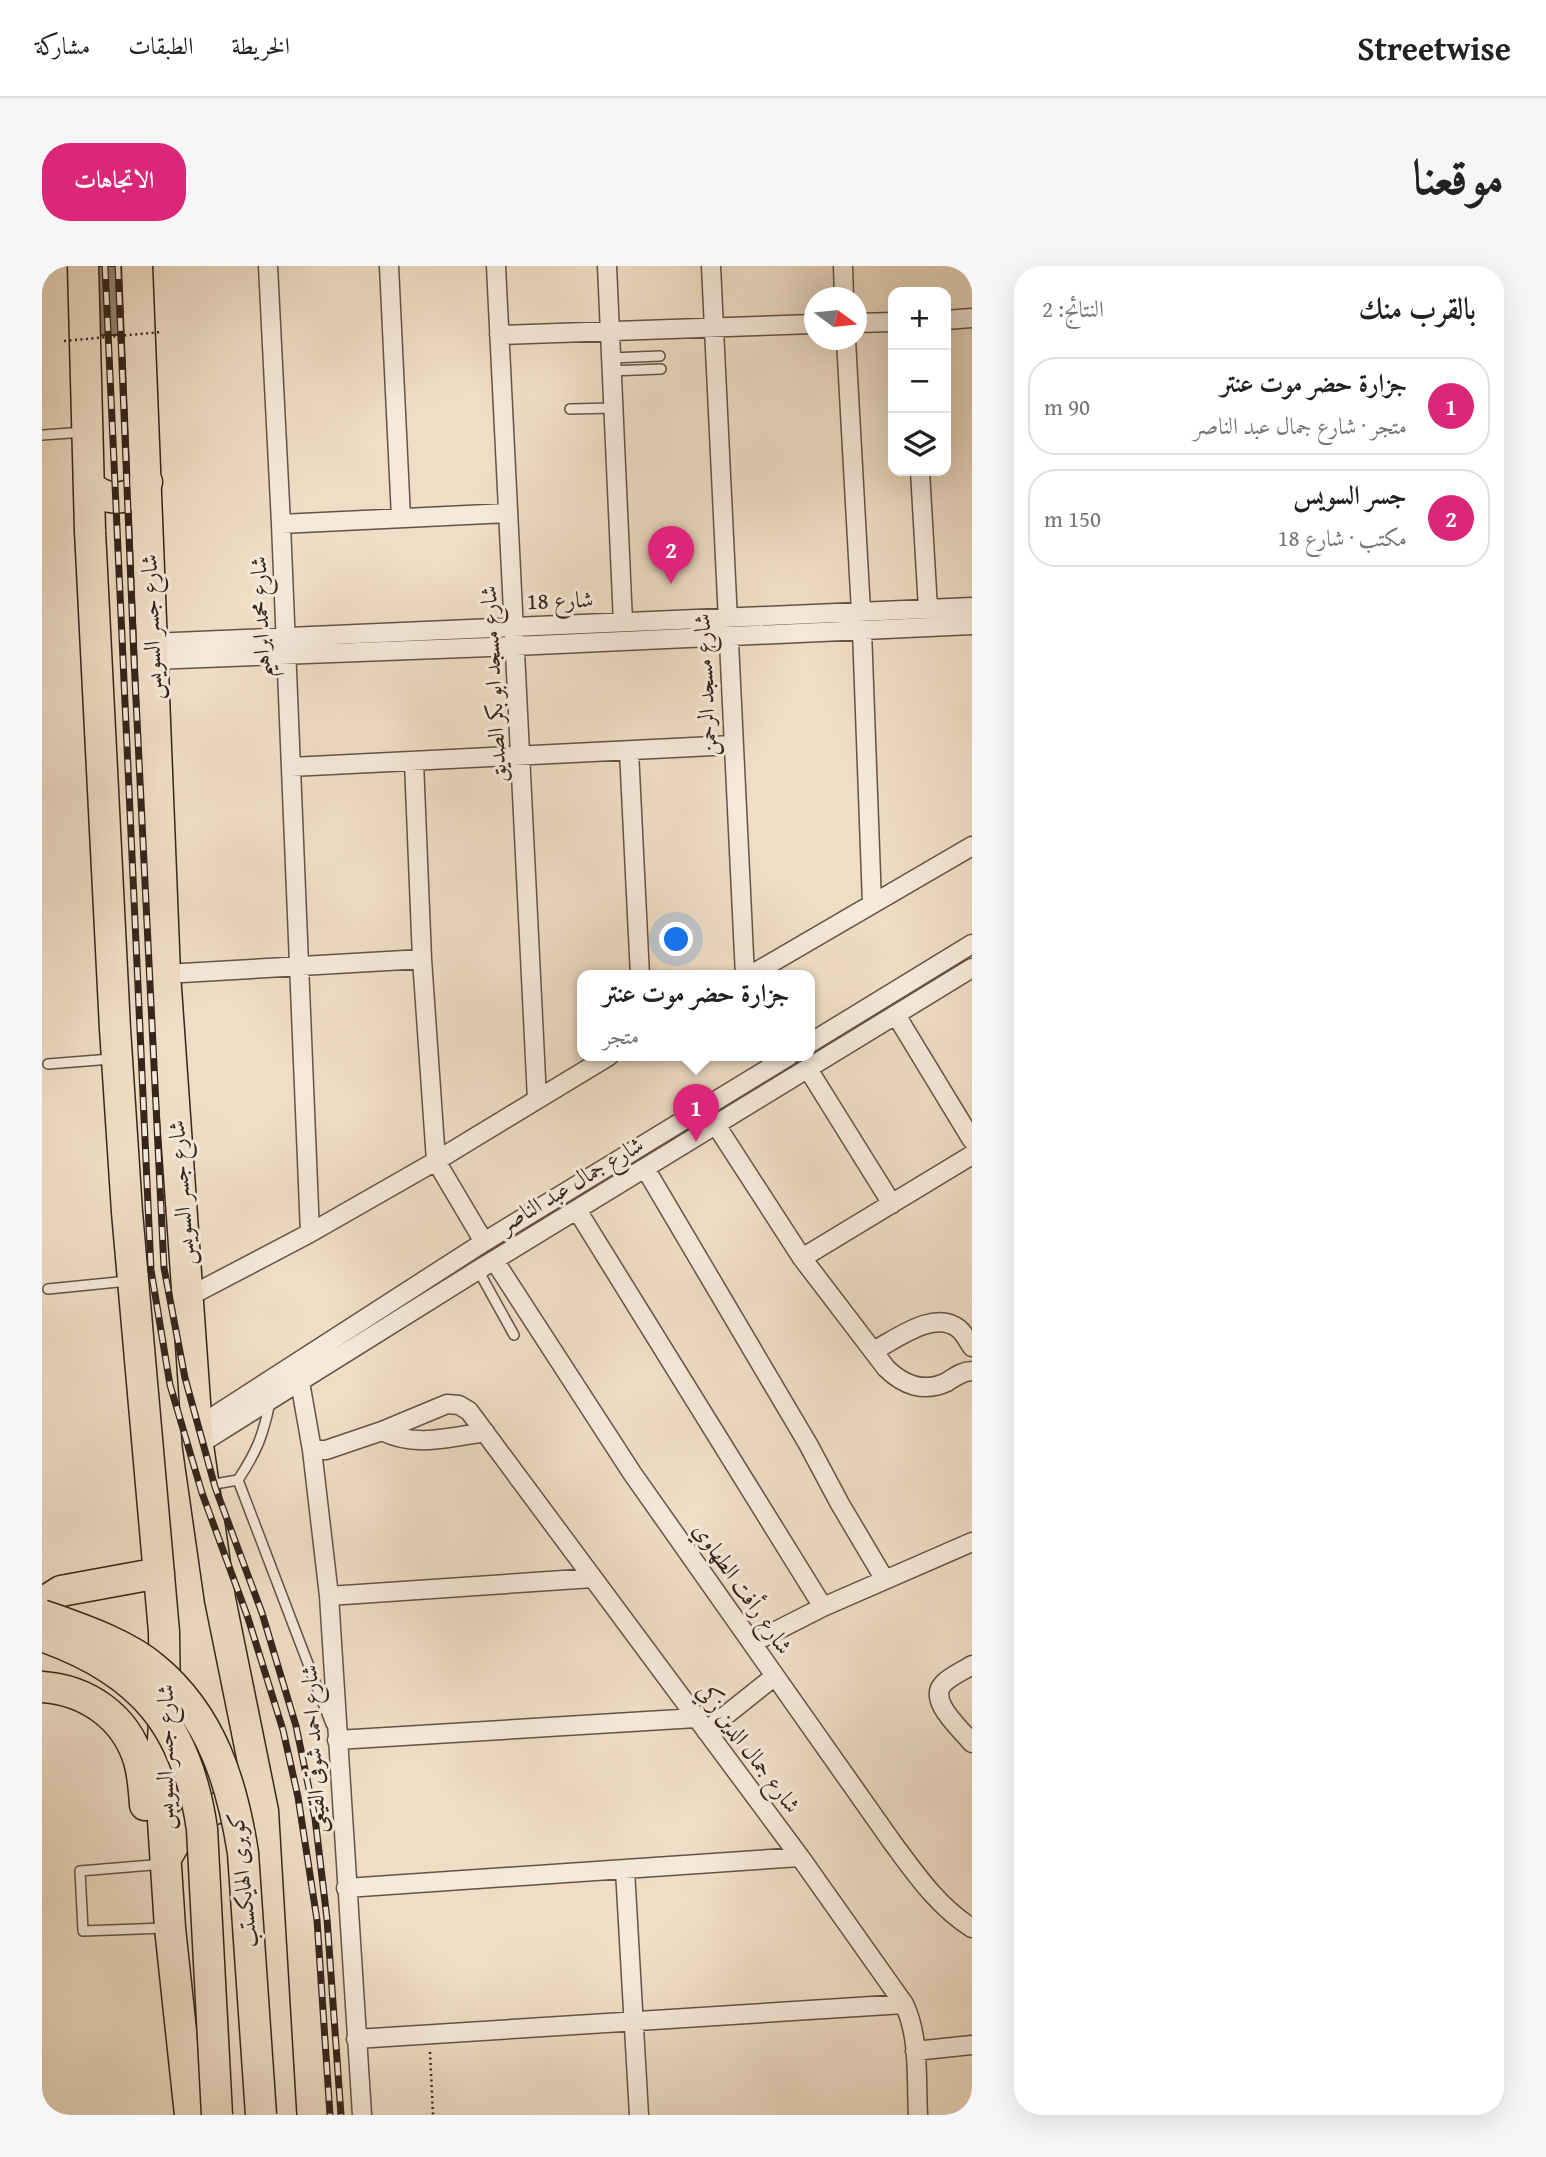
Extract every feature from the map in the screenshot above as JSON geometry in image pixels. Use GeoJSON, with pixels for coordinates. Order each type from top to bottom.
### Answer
{"type":"FeatureCollection","features":[{"type":"Feature","properties":{"kind":"main road","name":"شارع جسر السويس"},"geometry":{"type":"LineString","coordinates":[[82,266],[90,531],[117,1058],[166,1669],[159,1861],[170,1919],[190,2115]]}},
{"type":"Feature","properties":{"kind":"main road","name":"شارع جسر السويس"},"geometry":{"type":"LineString","coordinates":[[137,266],[166,974],[198,1436],[220,1599],[263,1811],[281,2115]]}},
{"type":"Feature","properties":{"kind":"main road"},"geometry":{"type":"LineString","coordinates":[[89,486],[99,495],[112,499],[125,498],[138,492],[147,482]]}},
{"type":"Feature","properties":{"kind":"main road"},"geometry":{"type":"LineString","coordinates":[[90,531],[112,516],[125,516],[149,527]]}},
{"type":"Feature","properties":{"kind":"main road"},"geometry":{"type":"LineString","coordinates":[[42,1609],[47,1600],[61,1591],[159,1573]]}},
{"type":"Feature","properties":{"kind":"main road","name":"كوبرى الهايكستب"},"geometry":{"type":"LineString","coordinates":[[42,1615],[84,1630],[153,1667],[190,1704],[211,1738],[227,1776],[243,1853],[261,2115]]}},
{"type":"Feature","properties":{"kind":"main road","name":"كوبرى الهايكستب"},"geometry":{"type":"LineString","coordinates":[[42,1636],[110,1666],[141,1692],[166,1722],[183,1754],[198,1797],[202,1829],[217,2115]]}},
{"type":"Feature","properties":{"kind":"main road"},"geometry":{"type":"LineString","coordinates":[[42,1687],[70,1691],[96,1703],[108,1712],[127,1734],[139,1761],[159,1861]]}},
{"type":"Feature","properties":{"kind":"main road"},"geometry":{"type":"LineString","coordinates":[[163,1743],[196,1760],[210,1761],[235,1748],[243,1736],[246,1723]]}},
{"type":"Feature","properties":{"kind":"main road"},"geometry":{"type":"LineString","coordinates":[[159,1861],[185,1828],[208,1811],[235,1805],[263,1811]]}},
{"type":"Feature","properties":{"kind":"street","name":"شارع محمد ابراهيم"},"geometry":{"type":"LineString","coordinates":[[268,266],[310,1233]]}},
{"type":"Feature","properties":{"kind":"street"},"geometry":{"type":"LineString","coordinates":[[389,266],[401,518]]}},
{"type":"Feature","properties":{"kind":"street","name":"شارع مسجد ابو بكر الصديق"},"geometry":{"type":"LineString","coordinates":[[496,266],[537,1099]]}},
{"type":"Feature","properties":{"kind":"street"},"geometry":{"type":"LineString","coordinates":[[607,266],[622,622]]}},
{"type":"Feature","properties":{"kind":"street","name":"شارع مسجد الرحمن"},"geometry":{"type":"LineString","coordinates":[[711,266],[733,745],[747,970]]}},
{"type":"Feature","properties":{"kind":"street"},"geometry":{"type":"LineString","coordinates":[[843,266],[844,287]]}},
{"type":"Feature","properties":{"kind":"street"},"geometry":{"type":"LineString","coordinates":[[951,320],[972,318]]}},
{"type":"Feature","properties":{"kind":"street"},"geometry":{"type":"LineString","coordinates":[[867,323],[888,322]]}},
{"type":"Feature","properties":{"kind":"street"},"geometry":{"type":"LineString","coordinates":[[499,335],[804,324]]}},
{"type":"Feature","properties":{"kind":"street"},"geometry":{"type":"LineString","coordinates":[[847,350],[872,904]]}},
{"type":"Feature","properties":{"kind":"street"},"geometry":{"type":"LineString","coordinates":[[920,476],[928,608]]}},
{"type":"Feature","properties":{"kind":"street"},"geometry":{"type":"LineString","coordinates":[[281,524],[508,513]]}},
{"type":"Feature","properties":{"kind":"street","name":"شارع 18"},"geometry":{"type":"LineString","coordinates":[[151,651],[286,646],[515,646],[728,636],[861,621],[928,608],[972,607]]}},
{"type":"Feature","properties":{"kind":"street","name":"شارع 18"},"geometry":{"type":"LineString","coordinates":[[286,646],[514,627],[727,618],[972,625]]}},
{"type":"Feature","properties":{"kind":"street"},"geometry":{"type":"LineString","coordinates":[[291,767],[733,745]]}},
{"type":"Feature","properties":{"kind":"street"},"geometry":{"type":"LineString","coordinates":[[629,751],[640,970]]}},
{"type":"Feature","properties":{"kind":"street"},"geometry":{"type":"LineString","coordinates":[[414,762],[422,959],[436,1161],[484,1242]]}},
{"type":"Feature","properties":{"kind":"street"},"geometry":{"type":"LineString","coordinates":[[757,970],[972,846]]}},
{"type":"Feature","properties":{"kind":"street"},"geometry":{"type":"LineString","coordinates":[[815,1040],[972,944]]}},
{"type":"Feature","properties":{"kind":"street"},"geometry":{"type":"LineString","coordinates":[[166,974],[422,959]]}},
{"type":"Feature","properties":{"kind":"street","name":"شارع جمال عبد الناصر"},"geometry":{"type":"LineString","coordinates":[[198,1436],[300,1382],[494,1260],[972,968]]}},
{"type":"Feature","properties":{"kind":"street"},"geometry":{"type":"LineString","coordinates":[[896,1015],[972,1140]]}},
{"type":"Feature","properties":{"kind":"street"},"geometry":{"type":"LineString","coordinates":[[188,1297],[310,1233],[436,1161],[600,1061]]}},
{"type":"Feature","properties":{"kind":"street","name":"شارع جمال عبد الناصر"},"geometry":{"type":"LineString","coordinates":[[198,1436],[484,1242],[781,1061]]}},
{"type":"Feature","properties":{"kind":"street"},"geometry":{"type":"LineString","coordinates":[[808,1069],[892,1204]]}},
{"type":"Feature","properties":{"kind":"street"},"geometry":{"type":"LineString","coordinates":[[716,1125],[802,1258],[897,1378],[910,1385],[925,1388],[940,1385],[964,1371],[972,1371]]}},
{"type":"Feature","properties":{"kind":"street"},"geometry":{"type":"LineString","coordinates":[[802,1258],[972,1156]]}},
{"type":"Feature","properties":{"kind":"street"},"geometry":{"type":"LineString","coordinates":[[645,1168],[885,1580]]}},
{"type":"Feature","properties":{"kind":"street"},"geometry":{"type":"LineString","coordinates":[[577,1210],[823,1607]]}},
{"type":"Feature","properties":{"kind":"street","name":"شارع رأفت الطهاوي"},"geometry":{"type":"LineString","coordinates":[[494,1260],[632,1473],[922,1883],[959,1920],[972,1928]]}},
{"type":"Feature","properties":{"kind":"street"},"geometry":{"type":"LineString","coordinates":[[873,1351],[928,1323],[945,1322],[960,1329],[972,1347]]}},
{"type":"Feature","properties":{"kind":"street","name":"شارع احمد شوقى القيعى"},"geometry":{"type":"LineString","coordinates":[[300,1382],[312,1450],[329,1596],[362,2115]]}},
{"type":"Feature","properties":{"kind":"street","name":"شارع جمال الدين زكي"},"geometry":{"type":"LineString","coordinates":[[312,1450],[326,1450],[382,1432],[447,1404],[459,1405],[469,1411],[800,1857],[904,2004],[910,2017],[915,2051],[918,2115]]}},
{"type":"Feature","properties":{"kind":"street"},"geometry":{"type":"LineString","coordinates":[[382,1432],[416,1441],[485,1432]]}},
{"type":"Feature","properties":{"kind":"street"},"geometry":{"type":"LineString","coordinates":[[752,1643],[823,1607],[972,1542]]}},
{"type":"Feature","properties":{"kind":"street"},"geometry":{"type":"LineString","coordinates":[[329,1596],[593,1578]]}},
{"type":"Feature","properties":{"kind":"street"},"geometry":{"type":"LineString","coordinates":[[972,1665],[942,1684],[938,1692],[938,1702],[972,1742]]}},
{"type":"Feature","properties":{"kind":"street"},"geometry":{"type":"LineString","coordinates":[[337,1740],[701,1724],[775,1676]]}},
{"type":"Feature","properties":{"kind":"street"},"geometry":{"type":"LineString","coordinates":[[346,1888],[800,1857]]}},
{"type":"Feature","properties":{"kind":"street"},"geometry":{"type":"LineString","coordinates":[[625,1870],[639,2115]]}},
{"type":"Feature","properties":{"kind":"street"},"geometry":{"type":"LineString","coordinates":[[356,2039],[904,2004]]}},
{"type":"Feature","properties":{"kind":"street"},"geometry":{"type":"LineString","coordinates":[[915,2051],[972,2045]]}},
{"type":"Feature","properties":{"kind":"lane"},"geometry":{"type":"LineString","coordinates":[[611,365],[660,356]]}},
{"type":"Feature","properties":{"kind":"lane"},"geometry":{"type":"LineString","coordinates":[[611,365],[661,369]]}},
{"type":"Feature","properties":{"kind":"lane"},"geometry":{"type":"LineString","coordinates":[[570,409],[613,408]]}},
{"type":"Feature","properties":{"kind":"lane"},"geometry":{"type":"LineString","coordinates":[[42,435],[86,431]]}},
{"type":"Feature","properties":{"kind":"lane"},"geometry":{"type":"LineString","coordinates":[[48,1064],[117,1058]]}},
{"type":"Feature","properties":{"kind":"lane"},"geometry":{"type":"LineString","coordinates":[[478,1270],[514,1335]]}},
{"type":"Feature","properties":{"kind":"lane"},"geometry":{"type":"LineString","coordinates":[[48,1289],[133,1281]]}},
{"type":"Feature","properties":{"kind":"lane"},"geometry":{"type":"LineString","coordinates":[[204,1487],[238,1480],[256,1452],[264,1432],[271,1399]]}},
{"type":"Feature","properties":{"kind":"lane"},"geometry":{"type":"LineString","coordinates":[[238,1480],[337,1740]]}},
{"type":"Feature","properties":{"kind":"lane"},"geometry":{"type":"LineString","coordinates":[[159,1861],[80,1871],[83,1931],[170,1919]]}},
{"type":"Feature","properties":{"kind":"path"},"geometry":{"type":"LineString","coordinates":[[64,341],[161,332]]}},
{"type":"Feature","properties":{"kind":"path"},"geometry":{"type":"LineString","coordinates":[[429,2034],[433,2115]]}},
{"type":"Feature","properties":{"kind":"building"},"geometry":{"type":"Polygon","coordinates":[[[87,266],[132,266],[134,334],[90,336],[87,266]]]}},
{"type":"Feature","properties":{"kind":"railway"},"geometry":{"type":"LineString","coordinates":[[105,266],[151,1270],[170,1385],[202,1493],[248,1618],[283,1730],[298,1797],[317,1920],[330,2115]]}},
{"type":"Feature","properties":{"kind":"railway"},"geometry":{"type":"LineString","coordinates":[[118,266],[164,1268],[185,1378],[215,1487],[262,1613],[296,1726],[315,1818],[327,1919],[341,2115]]}},
{"type":"Feature","properties":{"kind":"place","name":"جسر السويس"},"geometry":{"type":"Point","coordinates":[671,584]}},
{"type":"Feature","properties":{"kind":"place","name":"جزارة حضر موت عنتر"},"geometry":{"type":"Point","coordinates":[696,1142]}}]}
